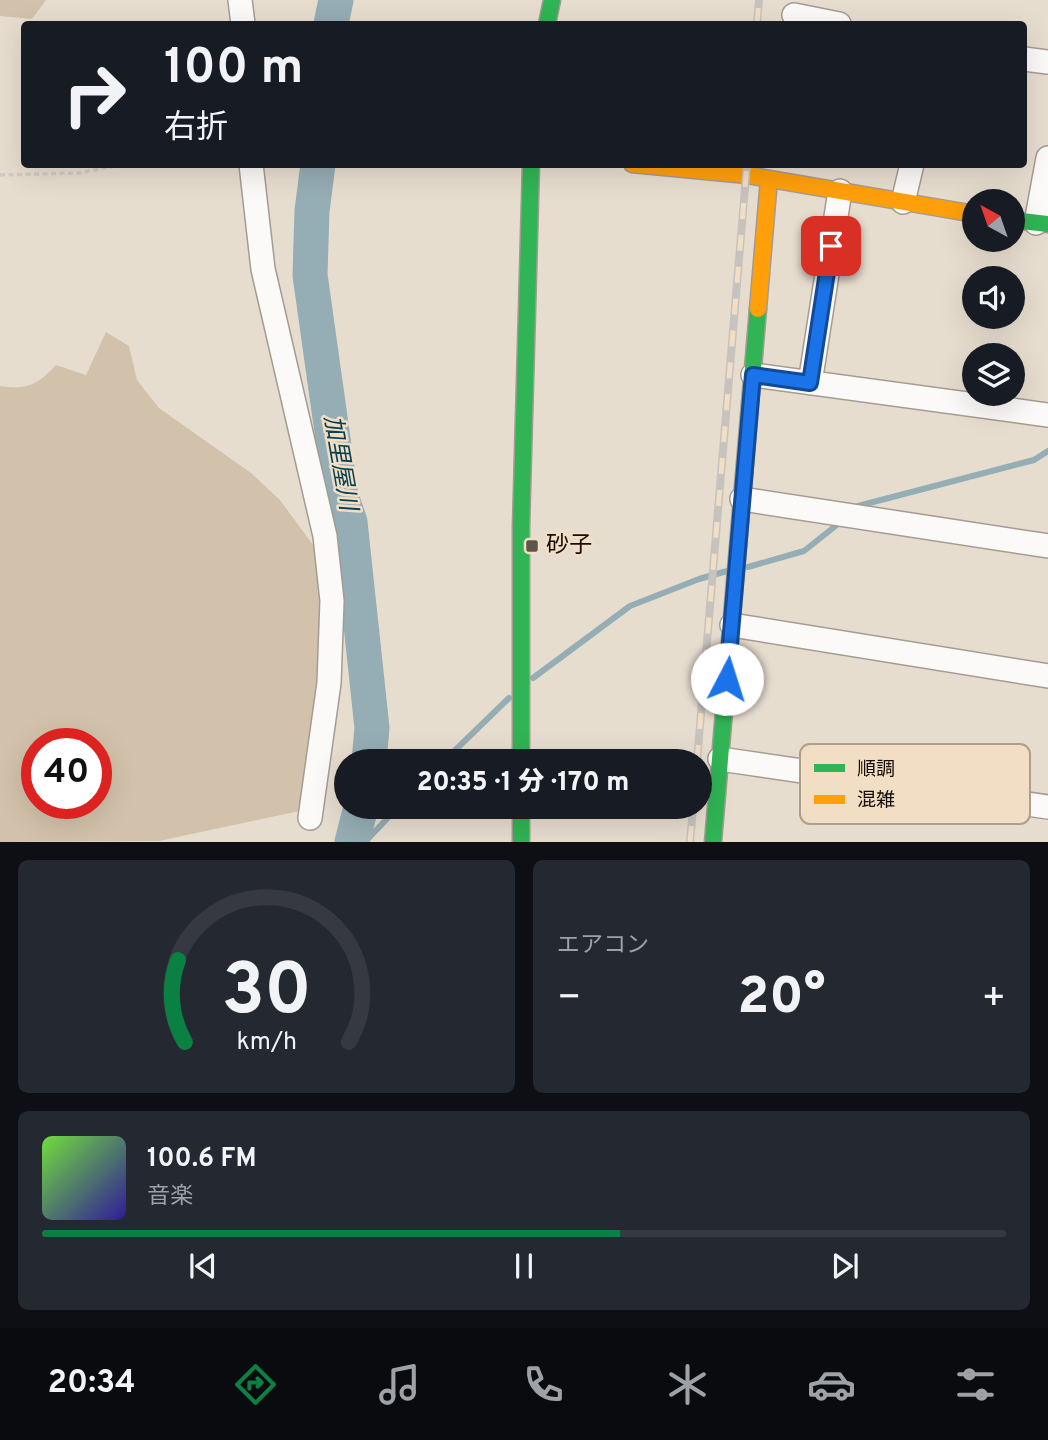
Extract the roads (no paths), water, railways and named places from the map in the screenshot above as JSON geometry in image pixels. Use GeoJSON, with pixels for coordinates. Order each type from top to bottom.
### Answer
{"type":"FeatureCollection","features":[{"type":"Feature","properties":{"kind":"street"},"geometry":{"type":"LineString","coordinates":[[240,0],[243,21]]}},
{"type":"Feature","properties":{"kind":"street"},"geometry":{"type":"LineString","coordinates":[[548,21],[552,0]]}},
{"type":"Feature","properties":{"kind":"street"},"geometry":{"type":"LineString","coordinates":[[794,13],[827,21]]}},
{"type":"Feature","properties":{"kind":"street"},"geometry":{"type":"LineString","coordinates":[[1027,59],[1048,62]]}},
{"type":"Feature","properties":{"kind":"street"},"geometry":{"type":"LineString","coordinates":[[1032,223],[1048,158]]}},
{"type":"Feature","properties":{"kind":"street"},"geometry":{"type":"LineString","coordinates":[[251,168],[263,269],[325,536],[332,601],[329,683],[310,818]]}},
{"type":"Feature","properties":{"kind":"street"},"geometry":{"type":"LineString","coordinates":[[521,749],[521,527],[527,199],[531,168]]}},
{"type":"Feature","properties":{"kind":"street"},"geometry":{"type":"LineString","coordinates":[[669,168],[769,179],[795,174],[840,191],[962,212]]}},
{"type":"Feature","properties":{"kind":"street"},"geometry":{"type":"LineString","coordinates":[[903,202],[911,168]]}},
{"type":"Feature","properties":{"kind":"street"},"geometry":{"type":"LineString","coordinates":[[713,842],[769,179]]}},
{"type":"Feature","properties":{"kind":"street"},"geometry":{"type":"LineString","coordinates":[[810,383],[840,191]]}},
{"type":"Feature","properties":{"kind":"street"},"geometry":{"type":"LineString","coordinates":[[753,375],[1048,415]]}},
{"type":"Feature","properties":{"kind":"street"},"geometry":{"type":"LineString","coordinates":[[742,499],[1048,546]]}},
{"type":"Feature","properties":{"kind":"street"},"geometry":{"type":"LineString","coordinates":[[732,625],[1048,676]]}},
{"type":"Feature","properties":{"kind":"street"},"geometry":{"type":"LineString","coordinates":[[720,760],[800,771]]}},
{"type":"Feature","properties":{"kind":"street"},"geometry":{"type":"LineString","coordinates":[[1030,804],[1048,807]]}},
{"type":"Feature","properties":{"kind":"street"},"geometry":{"type":"LineString","coordinates":[[521,819],[521,842]]}},
{"type":"Feature","properties":{"kind":"waterway","name":"加里屋川"},"geometry":{"type":"LineString","coordinates":[[332,21],[336,0]]}},
{"type":"Feature","properties":{"kind":"waterway","name":"加里屋川"},"geometry":{"type":"LineString","coordinates":[[317,168],[312,211],[310,275],[341,496],[350,522],[372,728],[370,749]]}},
{"type":"Feature","properties":{"kind":"waterway"},"geometry":{"type":"LineString","coordinates":[[853,510],[858,506],[1034,460],[1048,451]]}},
{"type":"Feature","properties":{"kind":"waterway"},"geometry":{"type":"LineString","coordinates":[[748,567],[804,551],[843,520]]}},
{"type":"Feature","properties":{"kind":"waterway"},"geometry":{"type":"LineString","coordinates":[[533,678],[630,606],[727,571]]}},
{"type":"Feature","properties":{"kind":"waterway"},"geometry":{"type":"LineString","coordinates":[[456,749],[509,698]]}},
{"type":"Feature","properties":{"kind":"waterway","name":"加里屋川"},"geometry":{"type":"LineString","coordinates":[[352,842],[358,819]]}},
{"type":"Feature","properties":{"kind":"waterway"},"geometry":{"type":"LineString","coordinates":[[365,842],[387,819]]}},
{"type":"Feature","properties":{"kind":"railway"},"geometry":{"type":"LineString","coordinates":[[757,21],[759,0]]}},
{"type":"Feature","properties":{"kind":"railway"},"geometry":{"type":"LineString","coordinates":[[698,749],[747,168]]}},
{"type":"Feature","properties":{"kind":"railway"},"geometry":{"type":"LineString","coordinates":[[690,842],[692,819]]}},
{"type":"Feature","properties":{"kind":"place","name":"砂子"},"geometry":{"type":"Point","coordinates":[532,546]}}]}
